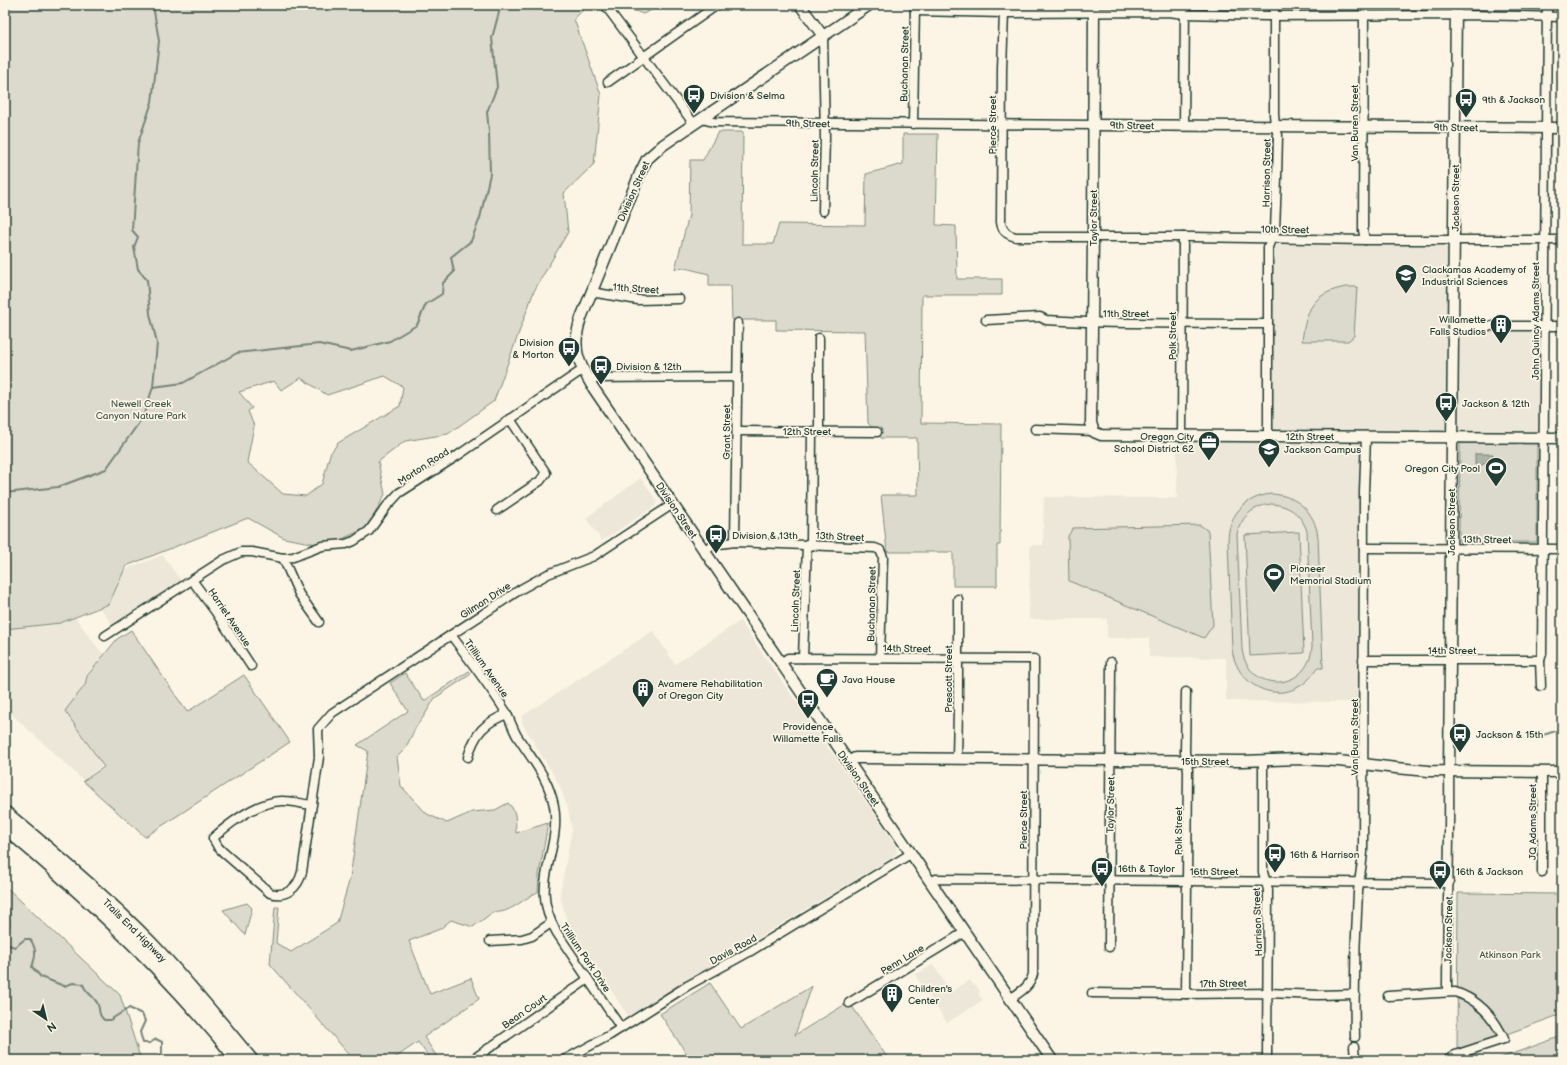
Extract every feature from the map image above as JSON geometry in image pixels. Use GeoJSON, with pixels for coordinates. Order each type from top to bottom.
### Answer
{"type":"FeatureCollection","features":[{"type":"Feature","properties":{"kind":"highway","name":"Trails End Highway"},"geometry":{"type":"LineString","coordinates":[[5,813],[103,898],[151,945],[251,1060]]}},
{"type":"Feature","properties":{"kind":"highway","name":"Trails End Highway"},"geometry":{"type":"LineString","coordinates":[[5,827],[61,874],[127,935],[184,996],[238,1060]]}},
{"type":"Feature","properties":{"kind":"street"},"geometry":{"type":"LineString","coordinates":[[606,5],[644,57],[698,121]]}},
{"type":"Feature","properties":{"kind":"street"},"geometry":{"type":"LineString","coordinates":[[608,82],[717,5]]}},
{"type":"Feature","properties":{"kind":"street"},"geometry":{"type":"LineString","coordinates":[[800,5],[823,36]]}},
{"type":"Feature","properties":{"kind":"street","name":"Division Street"},"geometry":{"type":"LineString","coordinates":[[869,5],[698,121],[647,158],[635,183],[581,318],[576,337],[577,354],[585,374],[1052,1060]]}},
{"type":"Feature","properties":{"kind":"street"},"geometry":{"type":"LineString","coordinates":[[1184,126],[1185,5]]}},
{"type":"Feature","properties":{"kind":"street","name":"Harrison Street"},"geometry":{"type":"LineString","coordinates":[[1268,436],[1268,247],[1275,230],[1278,135],[1275,126],[1274,5]]}},
{"type":"Feature","properties":{"kind":"street","name":"Van Buren Street"},"geometry":{"type":"LineString","coordinates":[[1364,5],[1363,230],[1365,240]]}},
{"type":"Feature","properties":{"kind":"street","name":"John Quincy Adams Street"},"geometry":{"type":"LineString","coordinates":[[1541,686],[1540,660],[1542,654],[1547,5]]}},
{"type":"Feature","properties":{"kind":"street"},"geometry":{"type":"LineString","coordinates":[[915,8],[1004,13],[1094,9],[1185,14],[1274,16],[1364,16],[1456,10],[1562,17]]}},
{"type":"Feature","properties":{"kind":"street","name":"Buchanan Street"},"geometry":{"type":"LineString","coordinates":[[913,124],[915,8]]}},
{"type":"Feature","properties":{"kind":"street","name":"Taylor Street"},"geometry":{"type":"LineString","coordinates":[[1093,431],[1091,423],[1094,9]]}},
{"type":"Feature","properties":{"kind":"street","name":"Jackson Street"},"geometry":{"type":"LineString","coordinates":[[1447,992],[1456,10]]}},
{"type":"Feature","properties":{"kind":"street","name":"Pierce Street"},"geometry":{"type":"LineString","coordinates":[[1004,13],[1002,68],[1001,222],[1003,229],[1008,235]]}},
{"type":"Feature","properties":{"kind":"street","name":"Lincoln Street"},"geometry":{"type":"LineString","coordinates":[[823,36],[824,211]]}},
{"type":"Feature","properties":{"kind":"street","name":"9th Street"},"geometry":{"type":"LineString","coordinates":[[698,121],[823,124],[1562,128]]}},
{"type":"Feature","properties":{"kind":"street","name":"10th Street"},"geometry":{"type":"LineString","coordinates":[[1008,235],[1016,237],[1093,236],[1365,240],[1562,240]]}},
{"type":"Feature","properties":{"kind":"street","name":"Polk Street"},"geometry":{"type":"LineString","coordinates":[[1182,434],[1183,237]]}},
{"type":"Feature","properties":{"kind":"street","name":"11th Street"},"geometry":{"type":"LineString","coordinates":[[591,292],[638,300],[679,299]]}},
{"type":"Feature","properties":{"kind":"street","name":"11th Street"},"geometry":{"type":"LineString","coordinates":[[986,320],[1040,317],[1046,320],[1092,323],[1182,322],[1268,324]]}},
{"type":"Feature","properties":{"kind":"street","name":"Grant Street"},"geometry":{"type":"LineString","coordinates":[[735,542],[738,323]]}},
{"type":"Feature","properties":{"kind":"street"},"geometry":{"type":"LineString","coordinates":[[1454,326],[1562,326]]}},
{"type":"Feature","properties":{"kind":"street","name":"Lincoln Street"},"geometry":{"type":"LineString","coordinates":[[803,658],[816,431],[819,338]]}},
{"type":"Feature","properties":{"kind":"street"},"geometry":{"type":"LineString","coordinates":[[585,374],[737,377]]}},
{"type":"Feature","properties":{"kind":"street","name":"Morton Road"},"geometry":{"type":"LineString","coordinates":[[105,636],[223,560],[240,552],[283,558],[322,546],[346,544],[362,537],[370,531],[387,506],[399,493],[510,419],[585,374]]}},
{"type":"Feature","properties":{"kind":"street"},"geometry":{"type":"LineString","coordinates":[[497,510],[540,481],[546,473],[510,419]]}},
{"type":"Feature","properties":{"kind":"street","name":"12th Street"},"geometry":{"type":"LineString","coordinates":[[1035,429],[1093,431],[1096,434],[1102,435],[1182,434],[1562,438]]}},
{"type":"Feature","properties":{"kind":"street","name":"12th Street"},"geometry":{"type":"LineString","coordinates":[[737,431],[877,432]]}},
{"type":"Feature","properties":{"kind":"street","name":"Van Buren Street"},"geometry":{"type":"LineString","coordinates":[[1355,1036],[1354,994],[1359,882],[1362,873],[1363,852],[1363,660],[1366,436]]}},
{"type":"Feature","properties":{"kind":"street","name":"Gilman Drive"},"geometry":{"type":"LineString","coordinates":[[312,805],[319,757],[318,729],[332,713],[534,581],[594,556],[673,504]]}},
{"type":"Feature","properties":{"kind":"street","name":"13th Street"},"geometry":{"type":"LineString","coordinates":[[704,550],[712,545],[735,542],[809,544],[875,548],[880,550]]}},
{"type":"Feature","properties":{"kind":"street","name":"13th Street"},"geometry":{"type":"LineString","coordinates":[[1364,548],[1562,549]]}},
{"type":"Feature","properties":{"kind":"street","name":"Buchanan Street"},"geometry":{"type":"LineString","coordinates":[[880,550],[883,557],[880,658]]}},
{"type":"Feature","properties":{"kind":"street"},"geometry":{"type":"LineString","coordinates":[[283,558],[299,594],[319,622]]}},
{"type":"Feature","properties":{"kind":"street","name":"Harriet Avenue"},"geometry":{"type":"LineString","coordinates":[[192,580],[215,611],[251,666]]}},
{"type":"Feature","properties":{"kind":"street","name":"Prescott Street"},"geometry":{"type":"LineString","coordinates":[[957,759],[958,599]]}},
{"type":"Feature","properties":{"kind":"street","name":"Trillium Avenue"},"geometry":{"type":"LineString","coordinates":[[451,635],[507,714]]}},
{"type":"Feature","properties":{"kind":"street","name":"14th Street"},"geometry":{"type":"LineString","coordinates":[[781,663],[788,658],[1034,659]]}},
{"type":"Feature","properties":{"kind":"street","name":"Pierce Street"},"geometry":{"type":"LineString","coordinates":[[1010,999],[1026,988],[1031,981],[1033,974],[1034,659]]}},
{"type":"Feature","properties":{"kind":"street","name":"14th Street"},"geometry":{"type":"LineString","coordinates":[[1363,660],[1540,660]]}},
{"type":"Feature","properties":{"kind":"street","name":"Taylor Street"},"geometry":{"type":"LineString","coordinates":[[1109,947],[1111,662]]}},
{"type":"Feature","properties":{"kind":"street","name":"Polk Street"},"geometry":{"type":"LineString","coordinates":[[1186,692],[1185,752],[1188,770],[1186,994]]}},
{"type":"Feature","properties":{"kind":"street"},"geometry":{"type":"LineString","coordinates":[[468,757],[473,742],[482,728],[507,714]]}},
{"type":"Feature","properties":{"kind":"street","name":"Trillium Park Drive"},"geometry":{"type":"LineString","coordinates":[[507,714],[515,732],[541,771],[550,792],[554,807],[555,817],[552,846],[544,886],[544,899],[551,923],[621,1028]]}},
{"type":"Feature","properties":{"kind":"street","name":"15th Street"},"geometry":{"type":"LineString","coordinates":[[848,762],[855,758],[1187,761],[1298,759],[1332,760],[1396,768],[1450,771],[1562,772]]}},
{"type":"Feature","properties":{"kind":"street","name":"Harrison Street"},"geometry":{"type":"LineString","coordinates":[[1263,760],[1263,872],[1268,890],[1267,1060]]}},
{"type":"Feature","properties":{"kind":"street","name":"JQ Adams Street"},"geometry":{"type":"LineString","coordinates":[[1542,772],[1542,872]]}},
{"type":"Feature","properties":{"kind":"street"},"geometry":{"type":"LineString","coordinates":[[284,801],[312,805],[300,880],[292,890],[284,894],[276,895],[263,888],[223,852],[213,838],[224,828],[265,804],[284,801]]}},
{"type":"Feature","properties":{"kind":"street","name":"Davis Road"},"geometry":{"type":"LineString","coordinates":[[564,1060],[621,1028],[687,986],[749,952],[912,853]]}},
{"type":"Feature","properties":{"kind":"street","name":"16th Street"},"geometry":{"type":"LineString","coordinates":[[932,882],[936,879],[1449,883]]}},
{"type":"Feature","properties":{"kind":"street"},"geometry":{"type":"LineString","coordinates":[[490,941],[522,939],[532,936],[551,923]]}},
{"type":"Feature","properties":{"kind":"street","name":"Penn Lane"},"geometry":{"type":"LineString","coordinates":[[849,1003],[965,932]]}},
{"type":"Feature","properties":{"kind":"street","name":"Bean Court"},"geometry":{"type":"LineString","coordinates":[[472,1060],[588,978]]}},
{"type":"Feature","properties":{"kind":"street","name":"17th Street"},"geometry":{"type":"LineString","coordinates":[[1092,992],[1186,994],[1354,994]]}},
{"type":"Feature","properties":{"kind":"street"},"geometry":{"type":"LineString","coordinates":[[1388,996],[1447,992],[1464,995],[1477,1002],[1491,1014],[1504,1039],[1466,1051],[1450,1059]]}},
{"type":"Feature","properties":{"kind":"street"},"geometry":{"type":"LineString","coordinates":[[1354,1047],[1355,1060]]}},
{"type":"Feature","properties":{"kind":"shaded area","name":"Jackson Campus"},"geometry":{"type":"Polygon","coordinates":[[[1273,245],[1447,246],[1447,331],[1539,332],[1539,432],[1361,430],[1359,702],[1226,701],[1226,658],[1149,657],[1149,638],[1107,638],[1107,619],[1029,619],[1030,545],[1043,545],[1044,497],[1177,498],[1177,440],[1271,441],[1273,245]]]}},
{"type":"Feature","properties":{"kind":"shaded area","name":"Oregon City Pool"},"geometry":{"type":"Polygon","coordinates":[[[1475,454],[1493,454],[1493,460],[1489,460],[1482,465],[1475,465],[1475,454]]]}},
{"type":"Feature","properties":{"kind":"shaded area"},"geometry":{"type":"Polygon","coordinates":[[[641,478],[657,501],[655,506],[602,541],[586,518],[641,478]]]}},
{"type":"Feature","properties":{"kind":"shaded area"},"geometry":{"type":"Polygon","coordinates":[[[163,555],[181,581],[113,626],[91,594],[129,568],[163,555]]]}},
{"type":"Feature","properties":{"kind":"shaded area"},"geometry":{"type":"Polygon","coordinates":[[[60,596],[103,654],[86,676],[82,691],[67,714],[102,766],[83,780],[5,708],[5,633],[60,596]]]}},
{"type":"Feature","properties":{"kind":"shaded area"},"geometry":{"type":"Polygon","coordinates":[[[740,621],[896,845],[897,852],[893,857],[628,1016],[567,922],[560,894],[572,829],[568,809],[559,784],[522,723],[522,716],[653,631],[675,664],[740,621]]]}},
{"type":"Feature","properties":{"kind":"shaded area"},"geometry":{"type":"Polygon","coordinates":[[[933,965],[951,992],[970,980],[974,986],[976,985],[980,992],[978,994],[983,1000],[947,1023],[915,975],[933,965]]]}},
{"type":"Feature","properties":{"kind":"green space","name":"Newell Creek Canyon Nature Park"},"geometry":{"type":"Polygon","coordinates":[[[5,5],[588,5],[574,19],[601,95],[594,164],[564,193],[568,232],[534,291],[494,401],[448,434],[405,441],[378,462],[385,494],[368,527],[327,546],[284,538],[248,518],[126,566],[109,604],[60,623],[5,629],[5,5]],[[385,376],[327,395],[301,378],[281,390],[274,381],[239,392],[252,408],[248,411],[254,426],[247,462],[283,494],[306,496],[322,484],[330,454],[338,443],[400,406],[403,387],[385,376]]]}},
{"type":"Feature","properties":{"kind":"green space"},"geometry":{"type":"Polygon","coordinates":[[[619,5],[662,5],[643,14],[619,5]]]}},
{"type":"Feature","properties":{"kind":"green space"},"geometry":{"type":"Polygon","coordinates":[[[718,132],[743,132],[742,244],[773,244],[779,224],[865,225],[866,174],[903,164],[903,134],[938,134],[936,225],[956,226],[957,279],[1002,279],[1002,295],[922,295],[921,423],[1001,424],[1000,545],[997,545],[997,586],[953,586],[953,552],[887,552],[881,495],[918,495],[917,438],[881,438],[868,423],[865,331],[776,330],[776,320],[732,320],[731,286],[709,286],[709,274],[685,268],[675,269],[689,215],[690,160],[703,160],[718,132]]]}},
{"type":"Feature","properties":{"kind":"green space"},"geometry":{"type":"Polygon","coordinates":[[[1346,287],[1357,287],[1354,336],[1348,341],[1302,341],[1306,320],[1313,304],[1326,293],[1346,287]]]}},
{"type":"Feature","properties":{"kind":"green space","name":"Oregon City Pool"},"geometry":{"type":"Polygon","coordinates":[[[1460,443],[1537,443],[1537,542],[1459,542],[1460,443]]]}},
{"type":"Feature","properties":{"kind":"green space"},"geometry":{"type":"Polygon","coordinates":[[[1271,494],[1280,495],[1288,497],[1303,506],[1313,519],[1318,537],[1323,668],[1317,668],[1307,681],[1295,689],[1282,692],[1268,691],[1255,686],[1245,677],[1236,665],[1232,649],[1228,541],[1229,532],[1231,523],[1240,509],[1246,503],[1271,494]],[[1265,505],[1253,510],[1241,522],[1237,534],[1242,649],[1247,664],[1255,674],[1266,680],[1278,682],[1291,679],[1301,672],[1309,661],[1312,646],[1307,531],[1298,515],[1289,508],[1277,505],[1265,505]]]}},
{"type":"Feature","properties":{"kind":"green space"},"geometry":{"type":"Polygon","coordinates":[[[1200,525],[1208,531],[1213,625],[1204,638],[1069,581],[1068,536],[1073,528],[1200,525]]]}},
{"type":"Feature","properties":{"kind":"green space"},"geometry":{"type":"Polygon","coordinates":[[[1299,532],[1304,653],[1250,656],[1245,535],[1299,532]]]}},
{"type":"Feature","properties":{"kind":"green space"},"geometry":{"type":"Polygon","coordinates":[[[131,630],[187,712],[244,675],[290,742],[145,837],[83,781],[104,767],[65,711],[85,685],[87,676],[117,639],[131,630]]]}},
{"type":"Feature","properties":{"kind":"green space"},"geometry":{"type":"Polygon","coordinates":[[[469,671],[471,674],[435,698],[416,727],[405,749],[397,757],[401,786],[427,814],[447,823],[472,812],[495,810],[508,803],[515,813],[516,833],[548,823],[539,875],[538,892],[510,909],[493,912],[473,927],[451,920],[440,929],[409,941],[430,994],[471,978],[479,999],[424,1037],[439,1060],[431,1060],[418,1042],[392,1060],[354,1060],[270,964],[275,907],[279,907],[276,943],[291,952],[337,923],[350,878],[368,751],[357,745],[408,711],[390,683],[405,673],[424,701],[469,671]]]}},
{"type":"Feature","properties":{"kind":"green space"},"geometry":{"type":"Polygon","coordinates":[[[5,886],[120,995],[141,1060],[5,1060],[5,886]]]}},
{"type":"Feature","properties":{"kind":"green space","name":"Atkinson Park"},"geometry":{"type":"Polygon","coordinates":[[[1458,893],[1562,894],[1562,1014],[1457,1052],[1458,893]]]}},
{"type":"Feature","properties":{"kind":"green space"},"geometry":{"type":"Polygon","coordinates":[[[247,903],[252,908],[245,935],[223,910],[247,903]]]}},
{"type":"Feature","properties":{"kind":"green space"},"geometry":{"type":"Polygon","coordinates":[[[710,983],[741,1029],[812,986],[795,1035],[849,1002],[889,1060],[691,1060],[660,1014],[710,983]]]}},
{"type":"Feature","properties":{"kind":"green space"},"geometry":{"type":"Polygon","coordinates":[[[1562,1036],[1562,1060],[1495,1060],[1562,1036]]]}},
{"type":"Feature","properties":{"kind":"waterway"},"geometry":{"type":"LineString","coordinates":[[5,493],[58,487],[106,469],[143,417],[153,387],[157,343],[150,314],[147,280],[138,269],[134,247],[138,237],[132,230],[138,143],[152,102],[159,41],[153,5]]}},
{"type":"Feature","properties":{"kind":"waterway"},"geometry":{"type":"LineString","coordinates":[[153,387],[183,383],[237,353],[319,344],[351,351],[390,341],[417,325],[426,304],[442,294],[443,283],[454,272],[451,257],[471,241],[480,218],[490,174],[487,112],[497,87],[492,38],[501,5]]}},
{"type":"Feature","properties":{"kind":"waterway"},"geometry":{"type":"LineString","coordinates":[[1540,736],[1562,729]]}},
{"type":"Feature","properties":{"kind":"waterway"},"geometry":{"type":"LineString","coordinates":[[5,902],[10,922],[5,941]]}},
{"type":"Feature","properties":{"kind":"waterway"},"geometry":{"type":"LineString","coordinates":[[5,944],[15,947],[25,939],[30,939],[34,946],[35,953],[32,967],[41,977],[64,986],[73,983],[83,984],[86,990],[97,1002],[100,1014],[104,1020],[110,1020],[129,1008],[142,1014],[145,1021],[140,1032],[143,1043],[150,1043],[156,1039],[162,1042],[162,1053],[156,1060]]}},
{"type":"Feature","properties":{"kind":"place","name":"Division & Selma"},"geometry":{"type":"Point","coordinates":[694,114]}},
{"type":"Feature","properties":{"kind":"place","name":"9th & Jackson"},"geometry":{"type":"Point","coordinates":[1466,118]}},
{"type":"Feature","properties":{"kind":"place","name":"Clackamas Academy of Industrial Sciences"},"geometry":{"type":"Point","coordinates":[1406,294]}},
{"type":"Feature","properties":{"kind":"place","name":"Willamette Falls Studios"},"geometry":{"type":"Point","coordinates":[1501,344]}},
{"type":"Feature","properties":{"kind":"place","name":"Division & Morton"},"geometry":{"type":"Point","coordinates":[569,368]}},
{"type":"Feature","properties":{"kind":"place","name":"Division & 12th"},"geometry":{"type":"Point","coordinates":[601,386]}},
{"type":"Feature","properties":{"kind":"place","name":"Jackson & 12th"},"geometry":{"type":"Point","coordinates":[1446,422]}},
{"type":"Feature","properties":{"kind":"place","name":"Oregon City School District 62"},"geometry":{"type":"Point","coordinates":[1209,462]}},
{"type":"Feature","properties":{"kind":"place","name":"Jackson Campus"},"geometry":{"type":"Point","coordinates":[1269,468]}},
{"type":"Feature","properties":{"kind":"place","name":"Oregon City Pool"},"geometry":{"type":"Point","coordinates":[1496,488]}},
{"type":"Feature","properties":{"kind":"place","name":"Division & 13th"},"geometry":{"type":"Point","coordinates":[716,554]}},
{"type":"Feature","properties":{"kind":"place","name":"Pioneer Memorial Stadium"},"geometry":{"type":"Point","coordinates":[1274,594]}},
{"type":"Feature","properties":{"kind":"place","name":"Java House"},"geometry":{"type":"Point","coordinates":[827,698]}},
{"type":"Feature","properties":{"kind":"place","name":"Avamere Rehabilitation of Oregon City"},"geometry":{"type":"Point","coordinates":[643,708]}},
{"type":"Feature","properties":{"kind":"place","name":"Providence Willamette Falls"},"geometry":{"type":"Point","coordinates":[808,720]}},
{"type":"Feature","properties":{"kind":"place","name":"Jackson & 15th"},"geometry":{"type":"Point","coordinates":[1460,754]}},
{"type":"Feature","properties":{"kind":"place","name":"16th & Harrison"},"geometry":{"type":"Point","coordinates":[1275,874]}},
{"type":"Feature","properties":{"kind":"place","name":"16th & Taylor"},"geometry":{"type":"Point","coordinates":[1102,888]}},
{"type":"Feature","properties":{"kind":"place","name":"16th & Jackson"},"geometry":{"type":"Point","coordinates":[1440,890]}},
{"type":"Feature","properties":{"kind":"place","name":"Children's Center"},"geometry":{"type":"Point","coordinates":[892,1014]}}]}
